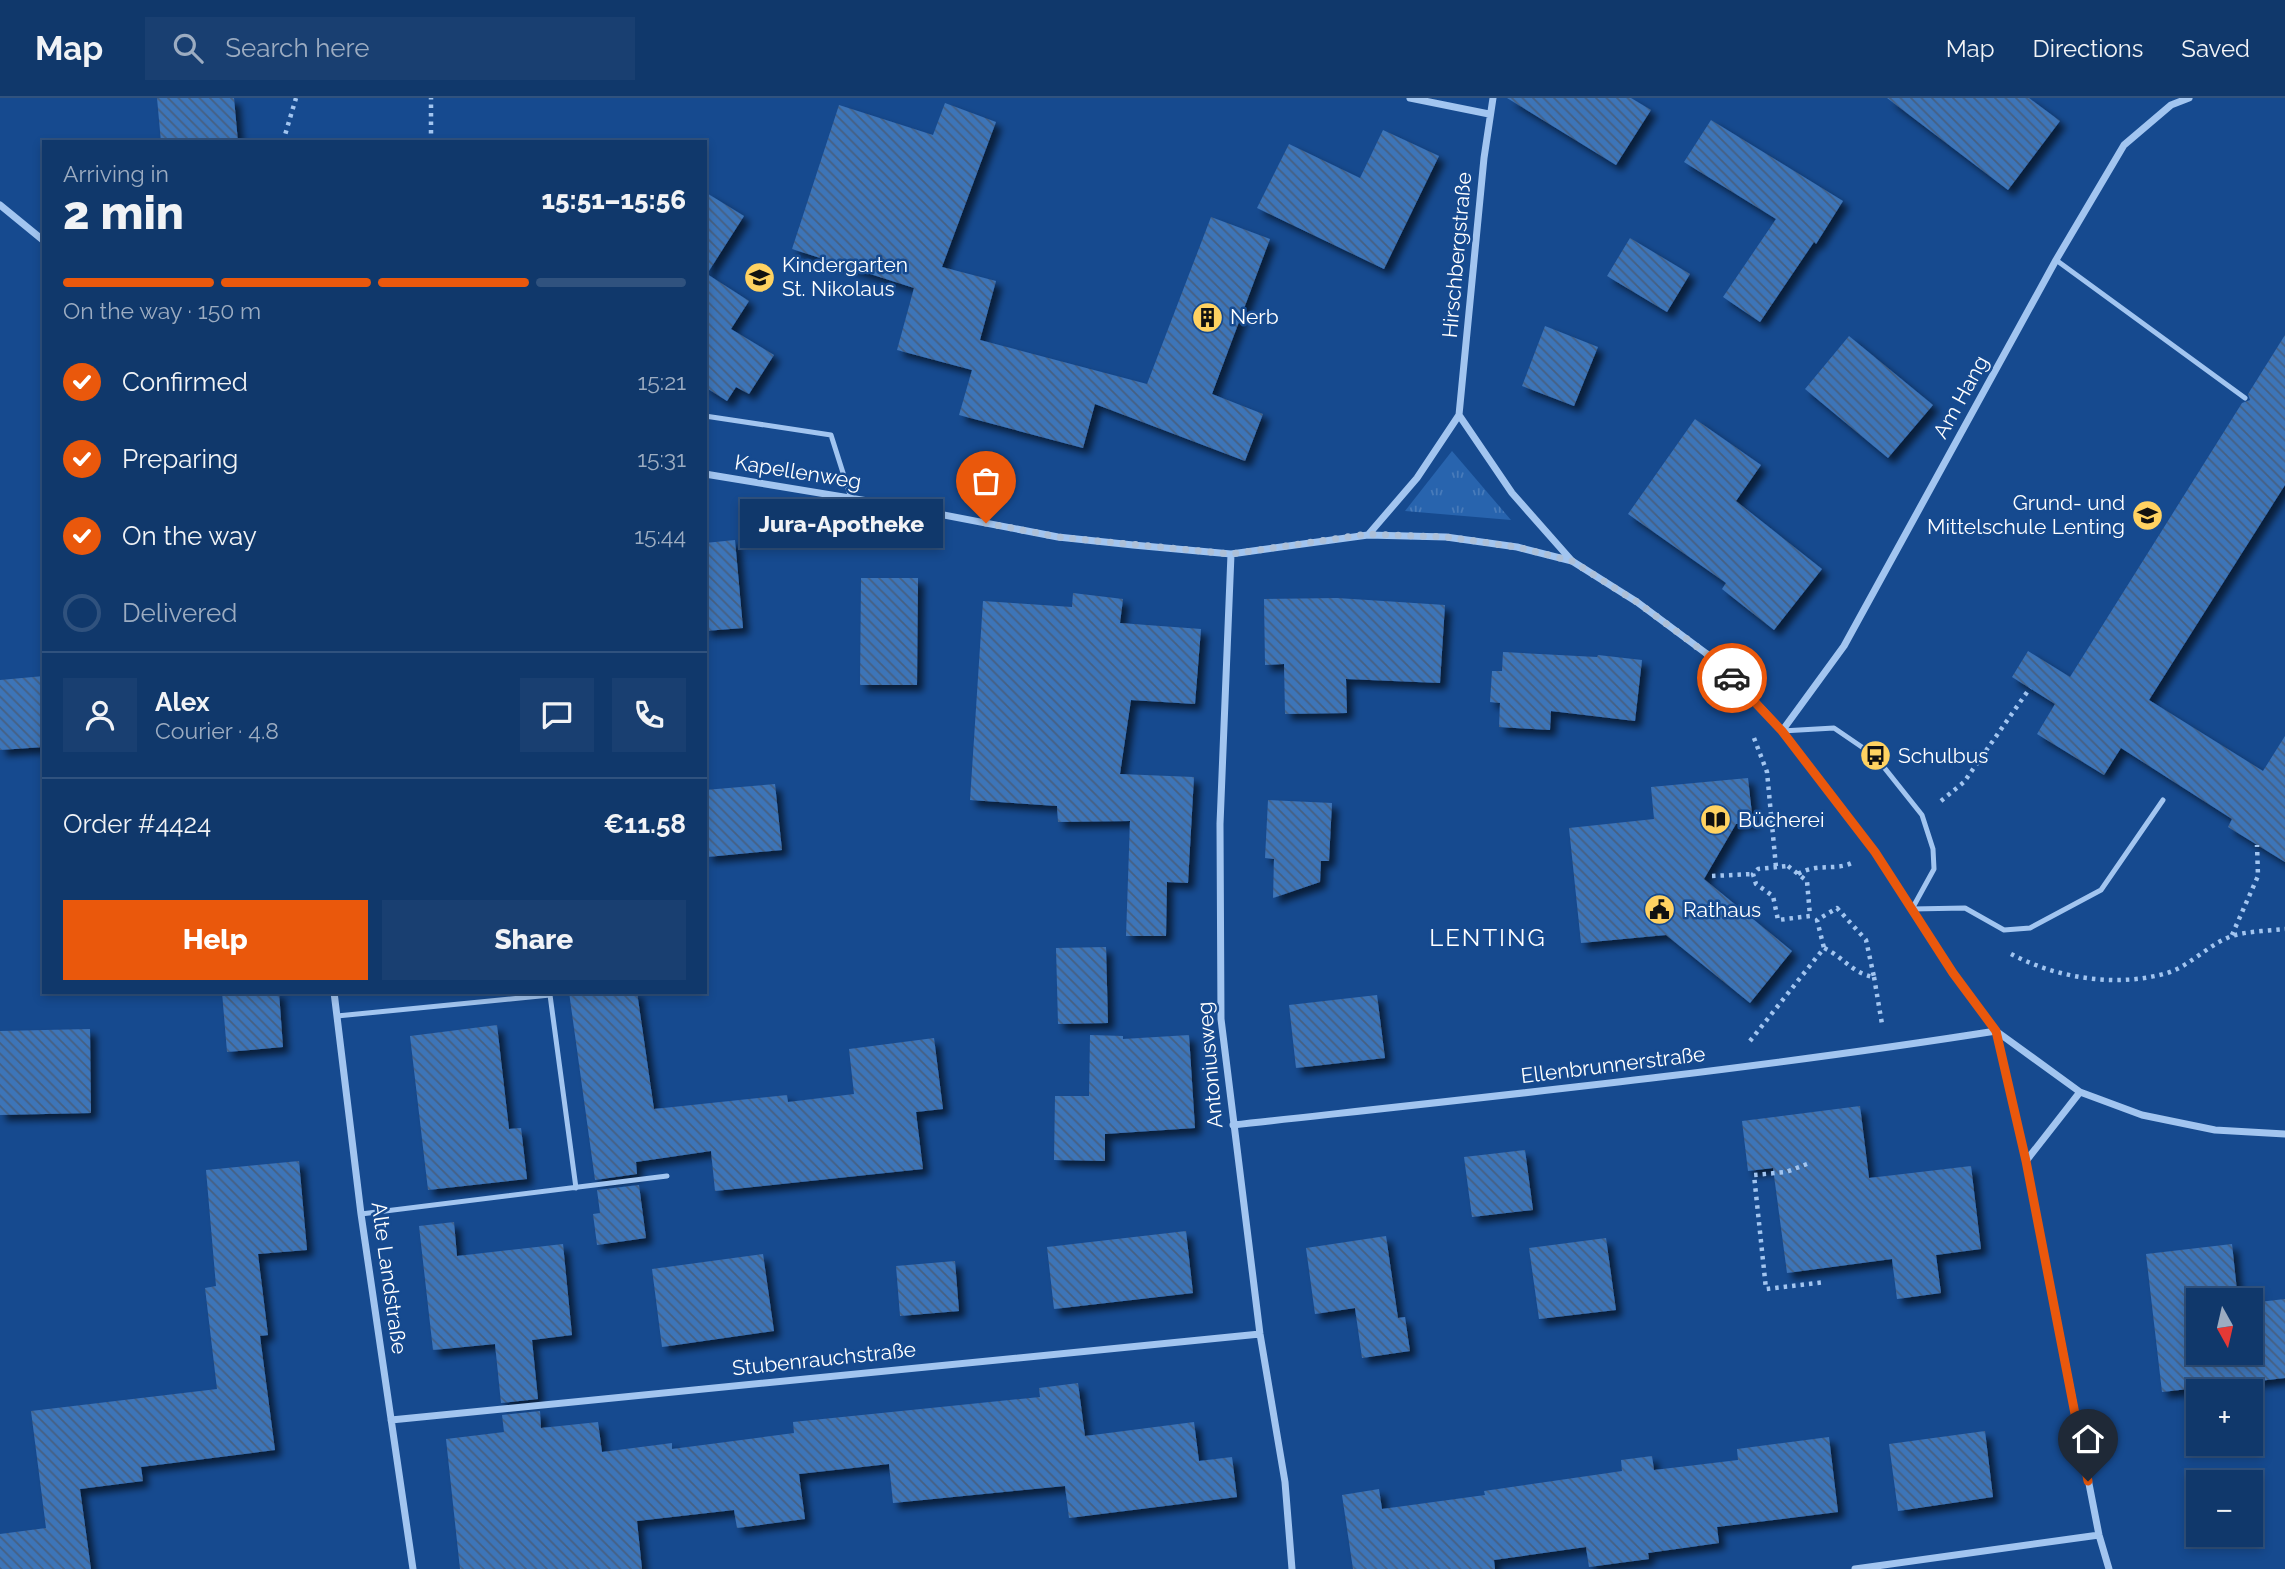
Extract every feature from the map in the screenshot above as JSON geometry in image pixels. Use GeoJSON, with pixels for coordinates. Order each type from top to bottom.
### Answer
{"type":"FeatureCollection","features":[{"type":"Feature","properties":{"kind":"street"},"geometry":{"type":"LineString","coordinates":[[1410,98],[1489,114]]}},
{"type":"Feature","properties":{"kind":"street","name":"Hirschbergstraße"},"geometry":{"type":"LineString","coordinates":[[1367,534],[1416,478],[1459,415],[1489,114],[1493,98]]}},
{"type":"Feature","properties":{"kind":"street","name":"Am Hang"},"geometry":{"type":"LineString","coordinates":[[1782,731],[1844,646],[2056,260],[2123,145],[2171,105],[2189,98]]}},
{"type":"Feature","properties":{"kind":"street"},"geometry":{"type":"LineString","coordinates":[[0,205],[42,240]]}},
{"type":"Feature","properties":{"kind":"street"},"geometry":{"type":"LineString","coordinates":[[1459,415],[1512,493],[1572,561]]}},
{"type":"Feature","properties":{"kind":"street","name":"Kapellenweg"},"geometry":{"type":"LineString","coordinates":[[707,474],[1058,537],[1231,554],[1367,534],[1446,537],[1517,547],[1572,561],[1637,602],[1711,657],[1782,731],[1875,852],[1953,973],[1996,1031]]}},
{"type":"Feature","properties":{"kind":"street","name":"Antoniusweg"},"geometry":{"type":"LineString","coordinates":[[1231,554],[1220,838],[1222,1019],[1260,1334],[1285,1482],[1292,1569]]}},
{"type":"Feature","properties":{"kind":"street","name":"Alte Landstraße"},"geometry":{"type":"LineString","coordinates":[[334,994],[361,1214],[413,1569]]}},
{"type":"Feature","properties":{"kind":"street"},"geometry":{"type":"LineString","coordinates":[[1996,1031],[2080,1092],[2142,1115],[2215,1130],[2285,1134]]}},
{"type":"Feature","properties":{"kind":"street"},"geometry":{"type":"LineString","coordinates":[[1996,1031],[2026,1161],[2099,1535],[2109,1569]]}},
{"type":"Feature","properties":{"kind":"street","name":"Ellenbrunnerstraße"},"geometry":{"type":"LineString","coordinates":[[1233,1125],[1547,1091],[1887,1048],[1996,1031]]}},
{"type":"Feature","properties":{"kind":"street"},"geometry":{"type":"LineString","coordinates":[[2026,1161],[2080,1092]]}},
{"type":"Feature","properties":{"kind":"street","name":"Stubenrauchstraße"},"geometry":{"type":"LineString","coordinates":[[391,1420],[1260,1334]]}},
{"type":"Feature","properties":{"kind":"street"},"geometry":{"type":"LineString","coordinates":[[1855,1569],[2099,1535]]}},
{"type":"Feature","properties":{"kind":"lane"},"geometry":{"type":"LineString","coordinates":[[2056,260],[2245,398]]}},
{"type":"Feature","properties":{"kind":"lane"},"geometry":{"type":"LineString","coordinates":[[707,416],[831,435],[851,498]]}},
{"type":"Feature","properties":{"kind":"lane"},"geometry":{"type":"LineString","coordinates":[[1782,731],[1834,729],[1875,757],[1922,815],[1933,849],[1934,869],[1912,909],[1965,908],[2004,930],[2030,928],[2101,890],[2163,800]]}},
{"type":"Feature","properties":{"kind":"lane"},"geometry":{"type":"LineString","coordinates":[[337,1016],[550,995],[576,1188]]}},
{"type":"Feature","properties":{"kind":"lane"},"geometry":{"type":"LineString","coordinates":[[361,1214],[667,1176]]}},
{"type":"Feature","properties":{"kind":"path"},"geometry":{"type":"LineString","coordinates":[[285,140],[296,98]]}},
{"type":"Feature","properties":{"kind":"path"},"geometry":{"type":"LineString","coordinates":[[431,98],[431,140]]}},
{"type":"Feature","properties":{"kind":"path"},"geometry":{"type":"LineString","coordinates":[[1964,782],[2030,688]]}},
{"type":"Feature","properties":{"kind":"path"},"geometry":{"type":"LineString","coordinates":[[1754,700],[1752,735],[1767,772],[1776,867]]}},
{"type":"Feature","properties":{"kind":"path"},"geometry":{"type":"LineString","coordinates":[[2232,936],[2258,876],[2257,845]]}},
{"type":"Feature","properties":{"kind":"path"},"geometry":{"type":"LineString","coordinates":[[1712,876],[1753,874],[1758,869],[1788,866],[1807,881],[1810,916]]}},
{"type":"Feature","properties":{"kind":"path"},"geometry":{"type":"LineString","coordinates":[[1798,874],[1810,867],[1844,867]]}},
{"type":"Feature","properties":{"kind":"path"},"geometry":{"type":"LineString","coordinates":[[1753,874],[1756,884],[1773,896],[1778,920],[1810,916],[1817,920],[1824,948]]}},
{"type":"Feature","properties":{"kind":"path"},"geometry":{"type":"LineString","coordinates":[[1817,920],[1837,908],[1866,940],[1887,1048]]}},
{"type":"Feature","properties":{"kind":"path"},"geometry":{"type":"LineString","coordinates":[[2004,930],[2008,952],[2034,965],[2077,977],[2127,979],[2169,973],[2232,936],[2285,929]]}},
{"type":"Feature","properties":{"kind":"path"},"geometry":{"type":"LineString","coordinates":[[1824,948],[1835,953],[1859,974],[1874,977]]}},
{"type":"Feature","properties":{"kind":"path"},"geometry":{"type":"LineString","coordinates":[[1727,1068],[1824,948]]}},
{"type":"Feature","properties":{"kind":"path"},"geometry":{"type":"LineString","coordinates":[[1807,1164],[1786,1172],[1754,1175],[1766,1289],[1825,1282]]}},
{"type":"Feature","properties":{"kind":"green space"},"geometry":{"type":"Polygon","coordinates":[[[1452,451],[1511,520],[1405,511],[1452,451]]]}},
{"type":"Feature","properties":{"kind":"building"},"geometry":{"type":"Polygon","coordinates":[[[157,98],[234,98],[238,140],[161,140],[157,98]]]}},
{"type":"Feature","properties":{"kind":"building"},"geometry":{"type":"Polygon","coordinates":[[[1507,98],[1631,98],[1651,110],[1616,165],[1507,98]]]}},
{"type":"Feature","properties":{"kind":"building"},"geometry":{"type":"Polygon","coordinates":[[[1887,98],[2029,98],[2060,121],[2008,190],[1887,98]]]}},
{"type":"Feature","properties":{"kind":"building"},"geometry":{"type":"Polygon","coordinates":[[[945,103],[996,122],[942,267],[996,281],[980,340],[1147,384],[1211,217],[1270,239],[1212,394],[1263,414],[1245,461],[1095,404],[1083,448],[959,415],[972,370],[897,350],[914,288],[792,249],[839,105],[933,135],[945,103]]]}},
{"type":"Feature","properties":{"kind":"building"},"geometry":{"type":"Polygon","coordinates":[[[1711,120],[1843,201],[1760,322],[1723,297],[1776,219],[1684,162],[1711,120]]]}},
{"type":"Feature","properties":{"kind":"building"},"geometry":{"type":"Polygon","coordinates":[[[1383,130],[1439,156],[1384,269],[1257,208],[1289,144],[1360,178],[1383,130]]]}},
{"type":"Feature","properties":{"kind":"building"},"geometry":{"type":"Polygon","coordinates":[[[707,193],[744,216],[707,274],[707,193]]]}},
{"type":"Feature","properties":{"kind":"building"},"geometry":{"type":"Polygon","coordinates":[[[1630,238],[1690,274],[1667,312],[1607,276],[1630,238]]]}},
{"type":"Feature","properties":{"kind":"building"},"geometry":{"type":"Polygon","coordinates":[[[707,274],[749,301],[731,329],[774,355],[749,394],[736,387],[727,401],[707,388],[707,274]]]}},
{"type":"Feature","properties":{"kind":"building"},"geometry":{"type":"Polygon","coordinates":[[[1545,326],[1598,347],[1574,406],[1522,386],[1545,326]]]}},
{"type":"Feature","properties":{"kind":"building"},"geometry":{"type":"Polygon","coordinates":[[[2285,335],[2285,485],[2149,700],[2263,771],[2285,736],[2285,862],[2228,827],[2232,819],[2121,748],[2104,775],[2037,734],[2055,704],[2012,677],[2028,651],[2070,677],[2242,403],[2250,400],[2248,394],[2285,335]]]}},
{"type":"Feature","properties":{"kind":"building"},"geometry":{"type":"Polygon","coordinates":[[[1849,336],[1933,405],[1888,458],[1805,389],[1849,336]]]}},
{"type":"Feature","properties":{"kind":"building"},"geometry":{"type":"Polygon","coordinates":[[[1695,419],[1761,465],[1736,501],[1822,569],[1774,630],[1722,589],[1726,583],[1628,514],[1695,419]]]}},
{"type":"Feature","properties":{"kind":"building"},"geometry":{"type":"Polygon","coordinates":[[[735,540],[743,628],[707,631],[707,543],[735,540]]]}},
{"type":"Feature","properties":{"kind":"building"},"geometry":{"type":"Polygon","coordinates":[[[861,578],[918,578],[917,685],[860,685],[861,578]]]}},
{"type":"Feature","properties":{"kind":"building"},"geometry":{"type":"Polygon","coordinates":[[[1073,593],[1123,599],[1120,623],[1201,629],[1195,704],[1131,700],[1120,774],[1194,777],[1188,883],[1167,882],[1166,936],[1126,936],[1130,821],[1058,822],[1057,806],[970,800],[983,601],[1072,607],[1073,593]]]}},
{"type":"Feature","properties":{"kind":"building"},"geometry":{"type":"Polygon","coordinates":[[[1337,598],[1445,605],[1440,683],[1346,679],[1347,713],[1285,714],[1284,664],[1265,665],[1264,599],[1337,598]]]}},
{"type":"Feature","properties":{"kind":"building"},"geometry":{"type":"Polygon","coordinates":[[[1503,652],[1598,655],[1642,660],[1635,721],[1551,711],[1550,730],[1499,727],[1500,703],[1490,702],[1492,671],[1502,671],[1503,652]]]}},
{"type":"Feature","properties":{"kind":"building"},"geometry":{"type":"Polygon","coordinates":[[[42,676],[42,747],[0,750],[0,680],[42,676]]]}},
{"type":"Feature","properties":{"kind":"building","name":"Rathaus"},"geometry":{"type":"Polygon","coordinates":[[[1748,778],[1753,823],[1736,824],[1704,879],[1792,951],[1750,1003],[1666,935],[1581,943],[1569,828],[1654,819],[1651,787],[1748,778]]]}},
{"type":"Feature","properties":{"kind":"building"},"geometry":{"type":"Polygon","coordinates":[[[775,784],[782,850],[707,857],[707,790],[775,784]]]}},
{"type":"Feature","properties":{"kind":"building"},"geometry":{"type":"Polygon","coordinates":[[[1268,800],[1332,803],[1329,861],[1321,861],[1320,882],[1273,898],[1274,859],[1265,858],[1268,800]]]}},
{"type":"Feature","properties":{"kind":"building"},"geometry":{"type":"Polygon","coordinates":[[[1106,947],[1108,1023],[1058,1024],[1056,948],[1106,947]]]}},
{"type":"Feature","properties":{"kind":"building"},"geometry":{"type":"Polygon","coordinates":[[[222,994],[279,994],[283,1047],[227,1052],[222,994]]]}},
{"type":"Feature","properties":{"kind":"building"},"geometry":{"type":"Polygon","coordinates":[[[569,994],[637,994],[654,1109],[787,1095],[788,1102],[854,1094],[849,1049],[934,1038],[943,1109],[916,1112],[923,1169],[715,1191],[711,1151],[636,1162],[637,1174],[595,1180],[569,994]]]}},
{"type":"Feature","properties":{"kind":"building"},"geometry":{"type":"Polygon","coordinates":[[[1377,995],[1385,1058],[1296,1068],[1289,1005],[1377,995]]]}},
{"type":"Feature","properties":{"kind":"building"},"geometry":{"type":"Polygon","coordinates":[[[497,1025],[509,1129],[521,1128],[527,1179],[428,1190],[410,1036],[497,1025]]]}},
{"type":"Feature","properties":{"kind":"building"},"geometry":{"type":"Polygon","coordinates":[[[90,1029],[91,1113],[0,1115],[0,1031],[90,1029]]]}},
{"type":"Feature","properties":{"kind":"building"},"geometry":{"type":"Polygon","coordinates":[[[1090,1035],[1123,1036],[1123,1039],[1189,1035],[1195,1128],[1105,1134],[1105,1161],[1054,1160],[1055,1096],[1089,1096],[1090,1035]]]}},
{"type":"Feature","properties":{"kind":"building"},"geometry":{"type":"Polygon","coordinates":[[[1860,1106],[1869,1178],[1971,1166],[1981,1249],[1936,1255],[1941,1293],[1897,1299],[1892,1259],[1787,1273],[1773,1168],[1748,1171],[1742,1121],[1860,1106]]]}},
{"type":"Feature","properties":{"kind":"building"},"geometry":{"type":"Polygon","coordinates":[[[1525,1150],[1533,1210],[1472,1217],[1464,1157],[1525,1150]]]}},
{"type":"Feature","properties":{"kind":"building"},"geometry":{"type":"Polygon","coordinates":[[[299,1161],[307,1250],[258,1254],[268,1335],[260,1336],[275,1450],[141,1467],[143,1481],[80,1489],[91,1569],[0,1569],[0,1534],[46,1528],[31,1411],[217,1389],[205,1288],[216,1286],[206,1170],[299,1161]]]}},
{"type":"Feature","properties":{"kind":"building"},"geometry":{"type":"Polygon","coordinates":[[[639,1185],[646,1238],[597,1245],[593,1214],[600,1213],[597,1190],[639,1185]]]}},
{"type":"Feature","properties":{"kind":"building"},"geometry":{"type":"Polygon","coordinates":[[[454,1222],[457,1256],[563,1244],[572,1335],[532,1340],[538,1399],[501,1403],[495,1344],[433,1350],[419,1226],[454,1222]]]}},
{"type":"Feature","properties":{"kind":"building"},"geometry":{"type":"Polygon","coordinates":[[[1186,1231],[1193,1293],[1054,1309],[1047,1247],[1186,1231]]]}},
{"type":"Feature","properties":{"kind":"building"},"geometry":{"type":"Polygon","coordinates":[[[1386,1236],[1398,1318],[1405,1317],[1410,1351],[1362,1358],[1355,1308],[1315,1314],[1306,1248],[1386,1236]]]}},
{"type":"Feature","properties":{"kind":"building"},"geometry":{"type":"Polygon","coordinates":[[[1606,1238],[1616,1310],[1539,1319],[1529,1248],[1606,1238]]]}},
{"type":"Feature","properties":{"kind":"building"},"geometry":{"type":"Polygon","coordinates":[[[2232,1244],[2237,1288],[2186,1288],[2186,1365],[2263,1365],[2263,1302],[2285,1299],[2285,1378],[2263,1381],[2186,1379],[2186,1389],[2162,1392],[2146,1254],[2232,1244]]]}},
{"type":"Feature","properties":{"kind":"building"},"geometry":{"type":"Polygon","coordinates":[[[763,1254],[774,1331],[662,1347],[652,1269],[763,1254]]]}},
{"type":"Feature","properties":{"kind":"building"},"geometry":{"type":"Polygon","coordinates":[[[955,1261],[959,1311],[900,1316],[896,1266],[955,1261]]]}},
{"type":"Feature","properties":{"kind":"building"},"geometry":{"type":"Polygon","coordinates":[[[1078,1383],[1085,1436],[1194,1422],[1199,1461],[1232,1457],[1237,1497],[1069,1518],[1065,1486],[893,1503],[889,1464],[799,1474],[805,1519],[737,1528],[734,1510],[637,1521],[642,1569],[460,1569],[446,1439],[504,1432],[502,1415],[540,1411],[541,1428],[598,1422],[602,1452],[672,1443],[672,1449],[794,1433],[793,1422],[1040,1397],[1039,1388],[1078,1383]]]}},
{"type":"Feature","properties":{"kind":"building"},"geometry":{"type":"Polygon","coordinates":[[[1985,1431],[1993,1497],[1898,1511],[1889,1444],[1985,1431]]]}},
{"type":"Feature","properties":{"kind":"building"},"geometry":{"type":"Polygon","coordinates":[[[1829,1437],[1838,1512],[1717,1527],[1719,1543],[1648,1553],[1649,1559],[1589,1567],[1586,1547],[1494,1560],[1495,1569],[1353,1569],[1342,1495],[1379,1489],[1382,1509],[1485,1495],[1484,1491],[1622,1471],[1621,1460],[1652,1456],[1654,1470],[1738,1460],[1737,1449],[1829,1437]]]}},
{"type":"Feature","properties":{"kind":"way so far"},"geometry":{"type":"LineString","coordinates":[[986,523],[1058,537],[1231,554],[1367,534],[1446,537],[1517,547],[1572,561],[1637,602],[1711,657],[1732,678]]}},
{"type":"Feature","properties":{"kind":"place","name":"Kindergarten St. Nikolaus"},"geometry":{"type":"Point","coordinates":[759,277]}},
{"type":"Feature","properties":{"kind":"place","name":"Nerb"},"geometry":{"type":"Point","coordinates":[1207,317]}},
{"type":"Feature","properties":{"kind":"place","name":"Grund- und Mittelschule Lenting"},"geometry":{"type":"Point","coordinates":[2148,515]}},
{"type":"Feature","properties":{"kind":"place","name":"Jura-Apotheke"},"geometry":{"type":"Point","coordinates":[986,523]}},
{"type":"Feature","properties":{"kind":"place","name":"Schulbus"},"geometry":{"type":"Point","coordinates":[1875,756]}},
{"type":"Feature","properties":{"kind":"place","name":"Bücherei"},"geometry":{"type":"Point","coordinates":[1715,820]}},
{"type":"Feature","properties":{"kind":"place","name":"Rathaus"},"geometry":{"type":"Point","coordinates":[1660,910]}},
{"type":"Feature","properties":{"kind":"district","name":"LENTING"},"geometry":{"type":"Point","coordinates":[1488,938]}},
{"type":"Feature","properties":{"kind":"route"},"geometry":{"type":"LineString","coordinates":[[1732,678],[1782,731],[1875,852],[1953,973],[1996,1031],[2026,1161],[2088,1481]]}}]}
